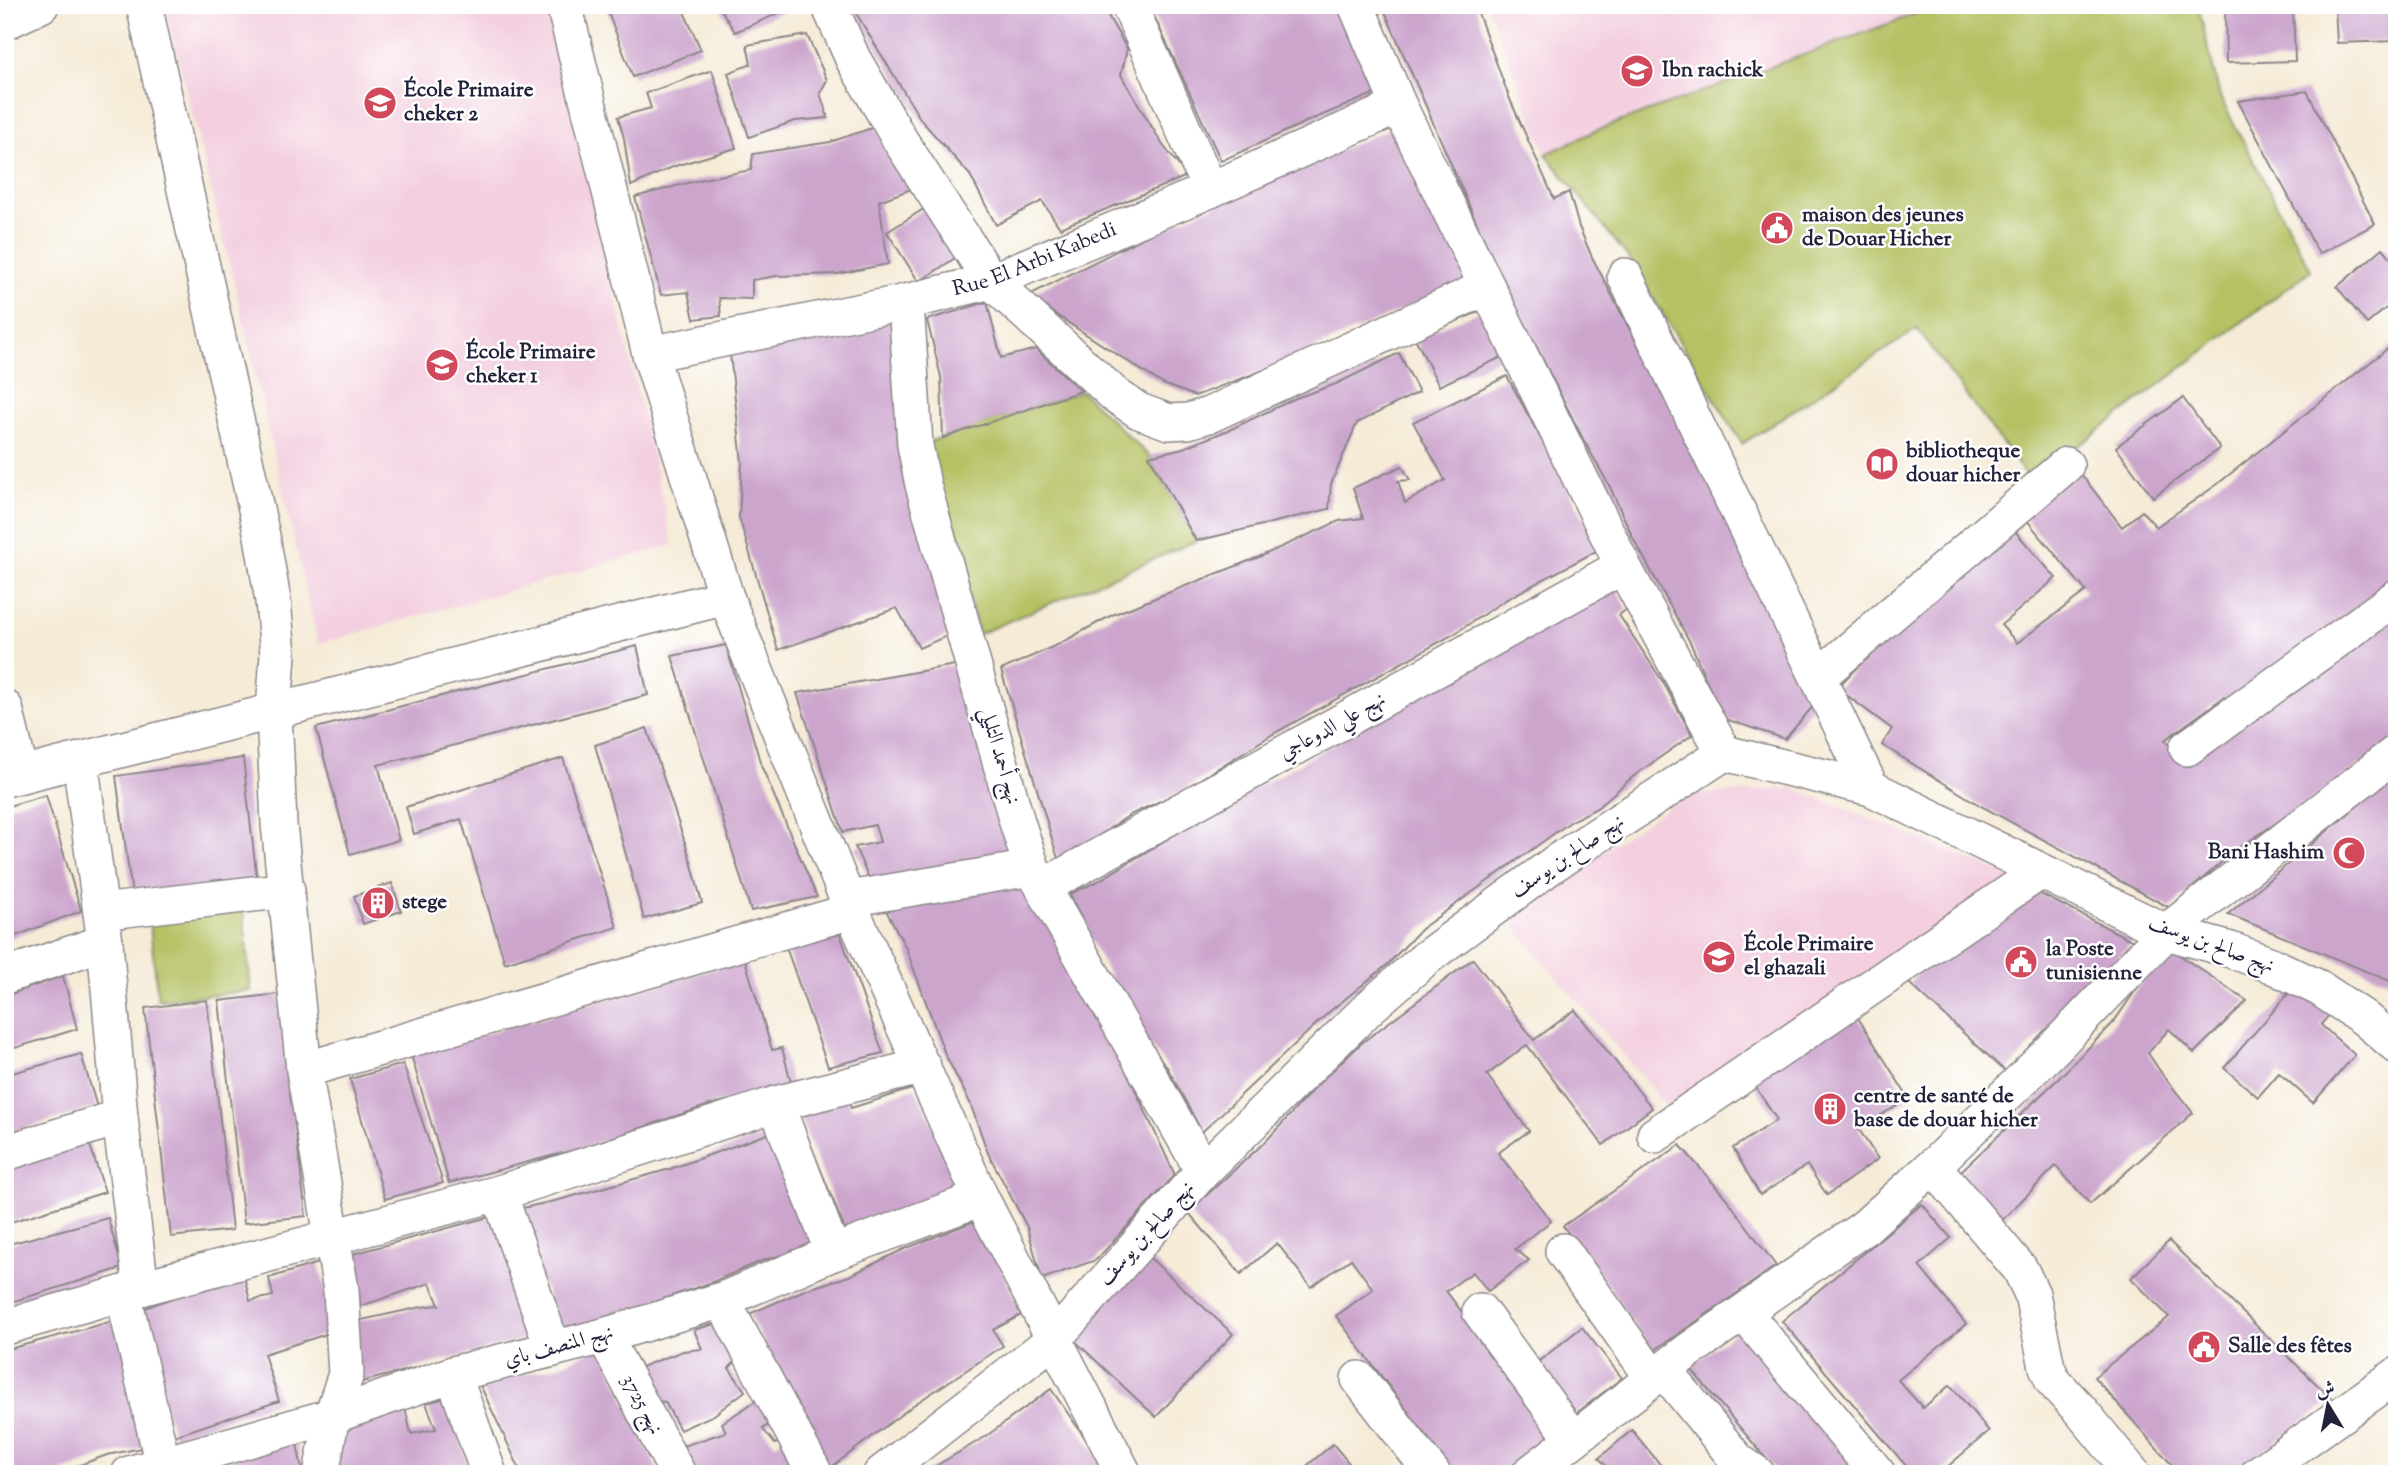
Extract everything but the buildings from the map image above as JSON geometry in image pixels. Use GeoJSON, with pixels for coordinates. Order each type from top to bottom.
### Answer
{"type":"FeatureCollection","features":[{"type":"Feature","properties":{"kind":"street"},"geometry":{"type":"LineString","coordinates":[[5,22],[41,5]]}},
{"type":"Feature","properties":{"kind":"street"},"geometry":{"type":"LineString","coordinates":[[144,5],[262,536],[273,601],[278,654],[274,712],[279,824],[304,1070],[341,1290],[346,1374],[332,1416],[321,1474]]}},
{"type":"Feature","properties":{"kind":"street"},"geometry":{"type":"LineString","coordinates":[[564,5],[650,354],[726,597],[850,905],[981,1198],[1124,1474]]}},
{"type":"Feature","properties":{"kind":"street"},"geometry":{"type":"LineString","coordinates":[[829,5],[853,59],[900,139],[991,281],[1115,395],[1139,411],[1169,422],[1188,421],[1209,415],[1487,287]]}},
{"type":"Feature","properties":{"kind":"street"},"geometry":{"type":"LineString","coordinates":[[1129,5],[1210,190]]}},
{"type":"Feature","properties":{"kind":"street"},"geometry":{"type":"LineString","coordinates":[[1356,5],[1399,106],[1623,566],[1724,753]]}},
{"type":"Feature","properties":{"kind":"street","name":"Rue El Arbi Kabedi"},"geometry":{"type":"LineString","coordinates":[[650,354],[906,302],[991,281],[1210,190],[1399,106]]}},
{"type":"Feature","properties":{"kind":"street"},"geometry":{"type":"LineString","coordinates":[[1625,276],[1871,788]]}},
{"type":"Feature","properties":{"kind":"street","name":"نهج أحمد التليلي"},"geometry":{"type":"LineString","coordinates":[[906,302],[915,445],[923,485],[1014,809],[1037,878],[1203,1171]]}},
{"type":"Feature","properties":{"kind":"street"},"geometry":{"type":"LineString","coordinates":[[1818,677],[2066,465]]}},
{"type":"Feature","properties":{"kind":"street","name":"نهج علي الدوعاجي"},"geometry":{"type":"LineString","coordinates":[[304,1070],[850,905],[1037,878],[1623,566]]}},
{"type":"Feature","properties":{"kind":"street"},"geometry":{"type":"LineString","coordinates":[[5,708],[13,777],[726,597]]}},
{"type":"Feature","properties":{"kind":"street"},"geometry":{"type":"LineString","coordinates":[[2187,748],[2397,597]]}},
{"type":"Feature","properties":{"kind":"street"},"geometry":{"type":"LineString","coordinates":[[1480,1311],[1556,1460],[1658,1374],[1865,1227],[1933,1166],[2053,1049],[2166,932],[2397,752]]}},
{"type":"Feature","properties":{"kind":"street","name":"نهج صالح بن يوسف"},"geometry":{"type":"LineString","coordinates":[[881,1474],[1053,1340],[1203,1171],[1370,1007],[1426,958],[1555,863],[1724,753],[1871,788],[2166,932],[2231,950],[2319,988],[2364,1018],[2397,1046]]}},
{"type":"Feature","properties":{"kind":"street"},"geometry":{"type":"LineString","coordinates":[[80,760],[103,927],[132,1290],[163,1465]]}},
{"type":"Feature","properties":{"kind":"street"},"geometry":{"type":"LineString","coordinates":[[1655,1135],[2041,872]]}},
{"type":"Feature","properties":{"kind":"street"},"geometry":{"type":"LineString","coordinates":[[5,976],[103,927],[287,890]]}},
{"type":"Feature","properties":{"kind":"street"},"geometry":{"type":"LineString","coordinates":[[5,1327],[132,1290],[499,1193],[776,1104],[923,1066]]}},
{"type":"Feature","properties":{"kind":"street"},"geometry":{"type":"LineString","coordinates":[[776,1104],[833,1253]]}},
{"type":"Feature","properties":{"kind":"street"},"geometry":{"type":"LineString","coordinates":[[5,1153],[120,1117]]}},
{"type":"Feature","properties":{"kind":"street"},"geometry":{"type":"LineString","coordinates":[[1933,1166],[2020,1269],[2032,1294],[2047,1367],[2053,1381],[2133,1474]]}},
{"type":"Feature","properties":{"kind":"street"},"geometry":{"type":"LineString","coordinates":[[499,1193],[553,1349]]}},
{"type":"Feature","properties":{"kind":"street","name":"نهج المنصف باي"},"geometry":{"type":"LineString","coordinates":[[129,1474],[332,1416],[453,1374],[604,1336],[722,1300],[833,1253],[981,1198]]}},
{"type":"Feature","properties":{"kind":"street"},"geometry":{"type":"LineString","coordinates":[[1563,1251],[1658,1374],[1738,1461],[1757,1474]]}},
{"type":"Feature","properties":{"kind":"street"},"geometry":{"type":"LineString","coordinates":[[722,1300],[815,1474]]}},
{"type":"Feature","properties":{"kind":"street"},"geometry":{"type":"LineString","coordinates":[[1744,1313],[1878,1474]]}},
{"type":"Feature","properties":{"kind":"street","name":"نهج 3725"},"geometry":{"type":"LineString","coordinates":[[604,1336],[678,1474]]}},
{"type":"Feature","properties":{"kind":"street"},"geometry":{"type":"LineString","coordinates":[[453,1374],[489,1474]]}},
{"type":"Feature","properties":{"kind":"street"},"geometry":{"type":"LineString","coordinates":[[2258,1474],[2397,1375]]}},
{"type":"Feature","properties":{"kind":"street"},"geometry":{"type":"LineString","coordinates":[[1359,1378],[1433,1474]]}},
{"type":"Feature","properties":{"kind":"shaded area"},"geometry":{"type":"Polygon","coordinates":[[[165,5],[548,5],[673,545],[318,644],[235,286],[165,5]]]}},
{"type":"Feature","properties":{"kind":"shaded area","name":"Ibn rachick"},"geometry":{"type":"Polygon","coordinates":[[[1487,5],[1929,5],[1924,11],[1597,130],[1546,154],[1487,5]]]}},
{"type":"Feature","properties":{"kind":"shaded area","name":"École Primaire el ghazali"},"geometry":{"type":"Polygon","coordinates":[[[1793,788],[2017,878],[1669,1109],[1506,917],[1685,796],[1793,788]]]}},
{"type":"Feature","properties":{"kind":"green space","name":"maison des jeunes de Douar Hicher"},"geometry":{"type":"Polygon","coordinates":[[[1929,5],[2198,5],[2220,97],[2311,270],[2031,482],[1917,329],[1742,444],[1631,261],[1546,154],[1597,130],[1924,11],[1929,5]]]}},
{"type":"Feature","properties":{"kind":"green space"},"geometry":{"type":"Polygon","coordinates":[[[1081,391],[1149,456],[1196,541],[979,634],[925,443],[1081,391]]]}},
{"type":"Feature","properties":{"kind":"green space"},"geometry":{"type":"Polygon","coordinates":[[[243,907],[251,991],[158,1000],[149,917],[243,907]]]}},
{"type":"Feature","properties":{"kind":"place","name":"Ibn rachick"},"geometry":{"type":"Point","coordinates":[1637,71]}},
{"type":"Feature","properties":{"kind":"place","name":"École Primaire cheker 2"},"geometry":{"type":"Point","coordinates":[380,103]}},
{"type":"Feature","properties":{"kind":"place","name":"maison des jeunes de Douar Hicher"},"geometry":{"type":"Point","coordinates":[1777,228]}},
{"type":"Feature","properties":{"kind":"place","name":"École Primaire cheker 1"},"geometry":{"type":"Point","coordinates":[442,365]}},
{"type":"Feature","properties":{"kind":"place","name":"bibliotheque douar hicher"},"geometry":{"type":"Point","coordinates":[1882,464]}},
{"type":"Feature","properties":{"kind":"place","name":"Bani Hashim"},"geometry":{"type":"Point","coordinates":[2349,853]}},
{"type":"Feature","properties":{"kind":"place","name":"stege"},"geometry":{"type":"Point","coordinates":[378,903]}},
{"type":"Feature","properties":{"kind":"place","name":"École Primaire el ghazali"},"geometry":{"type":"Point","coordinates":[1719,957]}},
{"type":"Feature","properties":{"kind":"place","name":"la Poste tunisienne"},"geometry":{"type":"Point","coordinates":[2021,962]}},
{"type":"Feature","properties":{"kind":"place","name":"centre de santé de base de douar hicher"},"geometry":{"type":"Point","coordinates":[1830,1109]}},
{"type":"Feature","properties":{"kind":"place","name":"Salle des fêtes"},"geometry":{"type":"Point","coordinates":[2204,1347]}}]}
